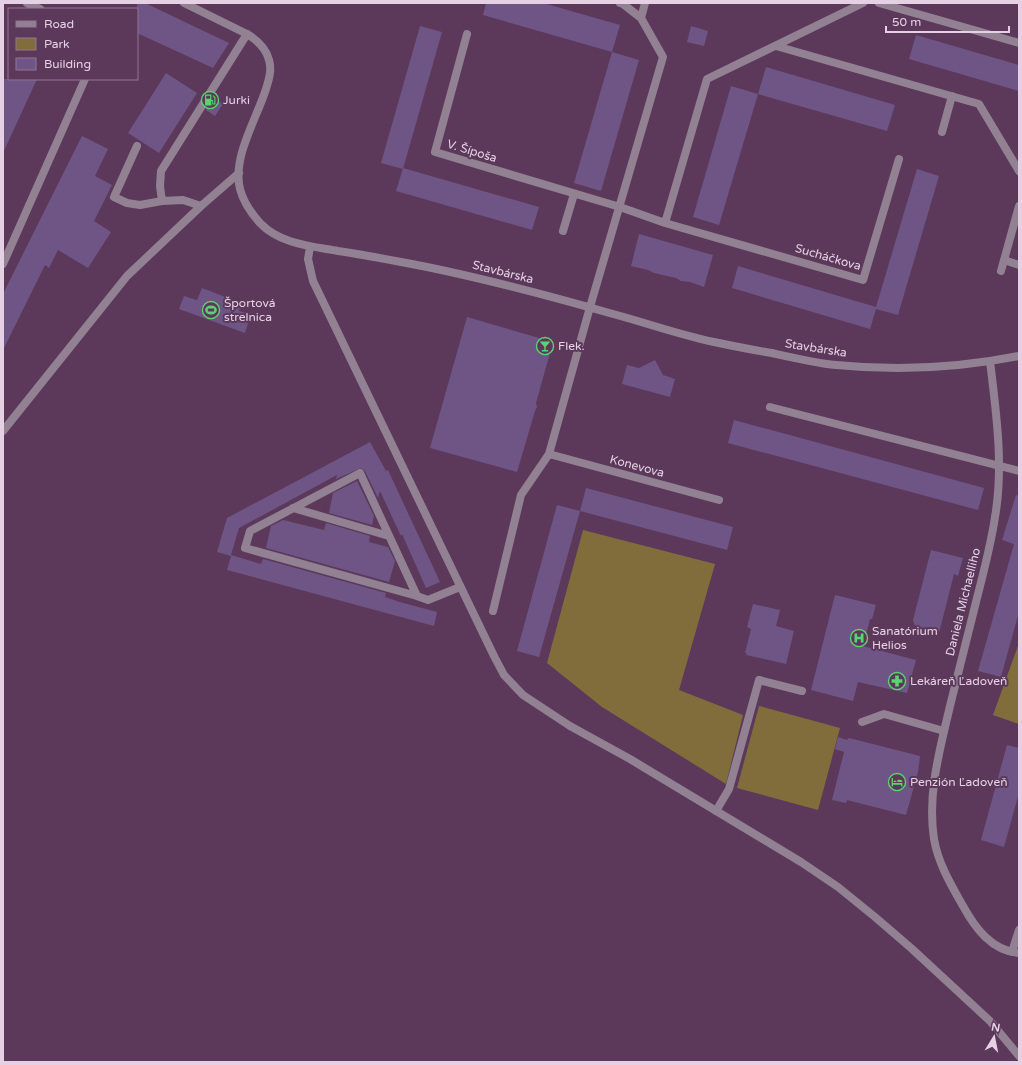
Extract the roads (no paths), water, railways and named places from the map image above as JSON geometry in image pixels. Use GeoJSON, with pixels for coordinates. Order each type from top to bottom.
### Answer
{"type":"FeatureCollection","features":[{"type":"Feature","properties":{"kind":"street"},"geometry":{"type":"LineString","coordinates":[[27,3],[38,8]]}},
{"type":"Feature","properties":{"kind":"street","name":"Stavbárska"},"geometry":{"type":"LineString","coordinates":[[184,3],[255,39],[266,53],[270,62],[270,72],[262,103],[243,151],[239,173],[239,188],[244,200],[261,224],[280,238],[310,247],[395,261],[465,275],[590,307],[712,342],[834,365],[915,368],[966,365],[1019,356]]}},
{"type":"Feature","properties":{"kind":"street"},"geometry":{"type":"LineString","coordinates":[[493,611],[521,495],[549,454],[663,56],[641,18],[620,3]]}},
{"type":"Feature","properties":{"kind":"street"},"geometry":{"type":"LineString","coordinates":[[641,18],[645,3]]}},
{"type":"Feature","properties":{"kind":"street"},"geometry":{"type":"LineString","coordinates":[[665,222],[707,79],[863,3]]}},
{"type":"Feature","properties":{"kind":"street"},"geometry":{"type":"LineString","coordinates":[[879,3],[1019,43]]}},
{"type":"Feature","properties":{"kind":"street"},"geometry":{"type":"LineString","coordinates":[[162,201],[160,186],[161,171],[247,34]]}},
{"type":"Feature","properties":{"kind":"street","name":"V. Šípoša"},"geometry":{"type":"LineString","coordinates":[[468,34],[434,152],[620,207]]}},
{"type":"Feature","properties":{"kind":"street"},"geometry":{"type":"LineString","coordinates":[[776,46],[979,104],[1019,171]]}},
{"type":"Feature","properties":{"kind":"street"},"geometry":{"type":"LineString","coordinates":[[3,264],[85,80]]}},
{"type":"Feature","properties":{"kind":"street"},"geometry":{"type":"LineString","coordinates":[[942,132],[952,96]]}},
{"type":"Feature","properties":{"kind":"street"},"geometry":{"type":"LineString","coordinates":[[137,146],[114,197],[127,204],[140,205],[162,201],[183,200],[201,206]]}},
{"type":"Feature","properties":{"kind":"street","name":"Sucháčkova"},"geometry":{"type":"LineString","coordinates":[[620,207],[665,222],[863,280],[899,159]]}},
{"type":"Feature","properties":{"kind":"street"},"geometry":{"type":"LineString","coordinates":[[3,431],[38,385],[127,276],[201,206],[239,173]]}},
{"type":"Feature","properties":{"kind":"street"},"geometry":{"type":"LineString","coordinates":[[563,231],[574,194]]}},
{"type":"Feature","properties":{"kind":"street"},"geometry":{"type":"LineString","coordinates":[[1001,271],[1019,206]]}},
{"type":"Feature","properties":{"kind":"street"},"geometry":{"type":"LineString","coordinates":[[310,247],[308,259],[313,280],[460,587],[504,674],[523,695],[570,726],[630,759],[801,862],[838,887],[875,917],[990,1021],[1019,1056]]}},
{"type":"Feature","properties":{"kind":"street"},"geometry":{"type":"LineString","coordinates":[[1004,260],[1019,265]]}},
{"type":"Feature","properties":{"kind":"street","name":"Daniela Michaelliho"},"geometry":{"type":"LineString","coordinates":[[990,361],[996,415],[999,465],[997,503],[991,539],[944,731],[935,774],[932,810],[934,839],[938,854],[949,881],[964,908],[979,930],[992,944],[1015,953],[1019,930]]}},
{"type":"Feature","properties":{"kind":"street"},"geometry":{"type":"LineString","coordinates":[[770,407],[1019,471]]}},
{"type":"Feature","properties":{"kind":"street","name":"Konevova"},"geometry":{"type":"LineString","coordinates":[[549,454],[719,500]]}},
{"type":"Feature","properties":{"kind":"street"},"geometry":{"type":"LineString","coordinates":[[417,596],[360,473],[250,531],[245,548],[428,600],[460,587]]}},
{"type":"Feature","properties":{"kind":"street"},"geometry":{"type":"LineString","coordinates":[[293,508],[389,536]]}},
{"type":"Feature","properties":{"kind":"street"},"geometry":{"type":"LineString","coordinates":[[716,811],[729,789],[759,680],[802,691]]}},
{"type":"Feature","properties":{"kind":"street"},"geometry":{"type":"LineString","coordinates":[[862,722],[884,714],[944,731]]}},
{"type":"Feature","properties":{"kind":"place","name":"Jurki"},"geometry":{"type":"Point","coordinates":[210,100]}},
{"type":"Feature","properties":{"kind":"place","name":"Športová strelnica"},"geometry":{"type":"Point","coordinates":[211,310]}},
{"type":"Feature","properties":{"kind":"place","name":"Flek."},"geometry":{"type":"Point","coordinates":[545,346]}},
{"type":"Feature","properties":{"kind":"place","name":"Sanatórium Helios"},"geometry":{"type":"Point","coordinates":[859,638]}},
{"type":"Feature","properties":{"kind":"place","name":"Lekáreň Ľadoveň"},"geometry":{"type":"Point","coordinates":[897,681]}},
{"type":"Feature","properties":{"kind":"place","name":"Penzión Ľadoveň"},"geometry":{"type":"Point","coordinates":[897,782]}}]}
